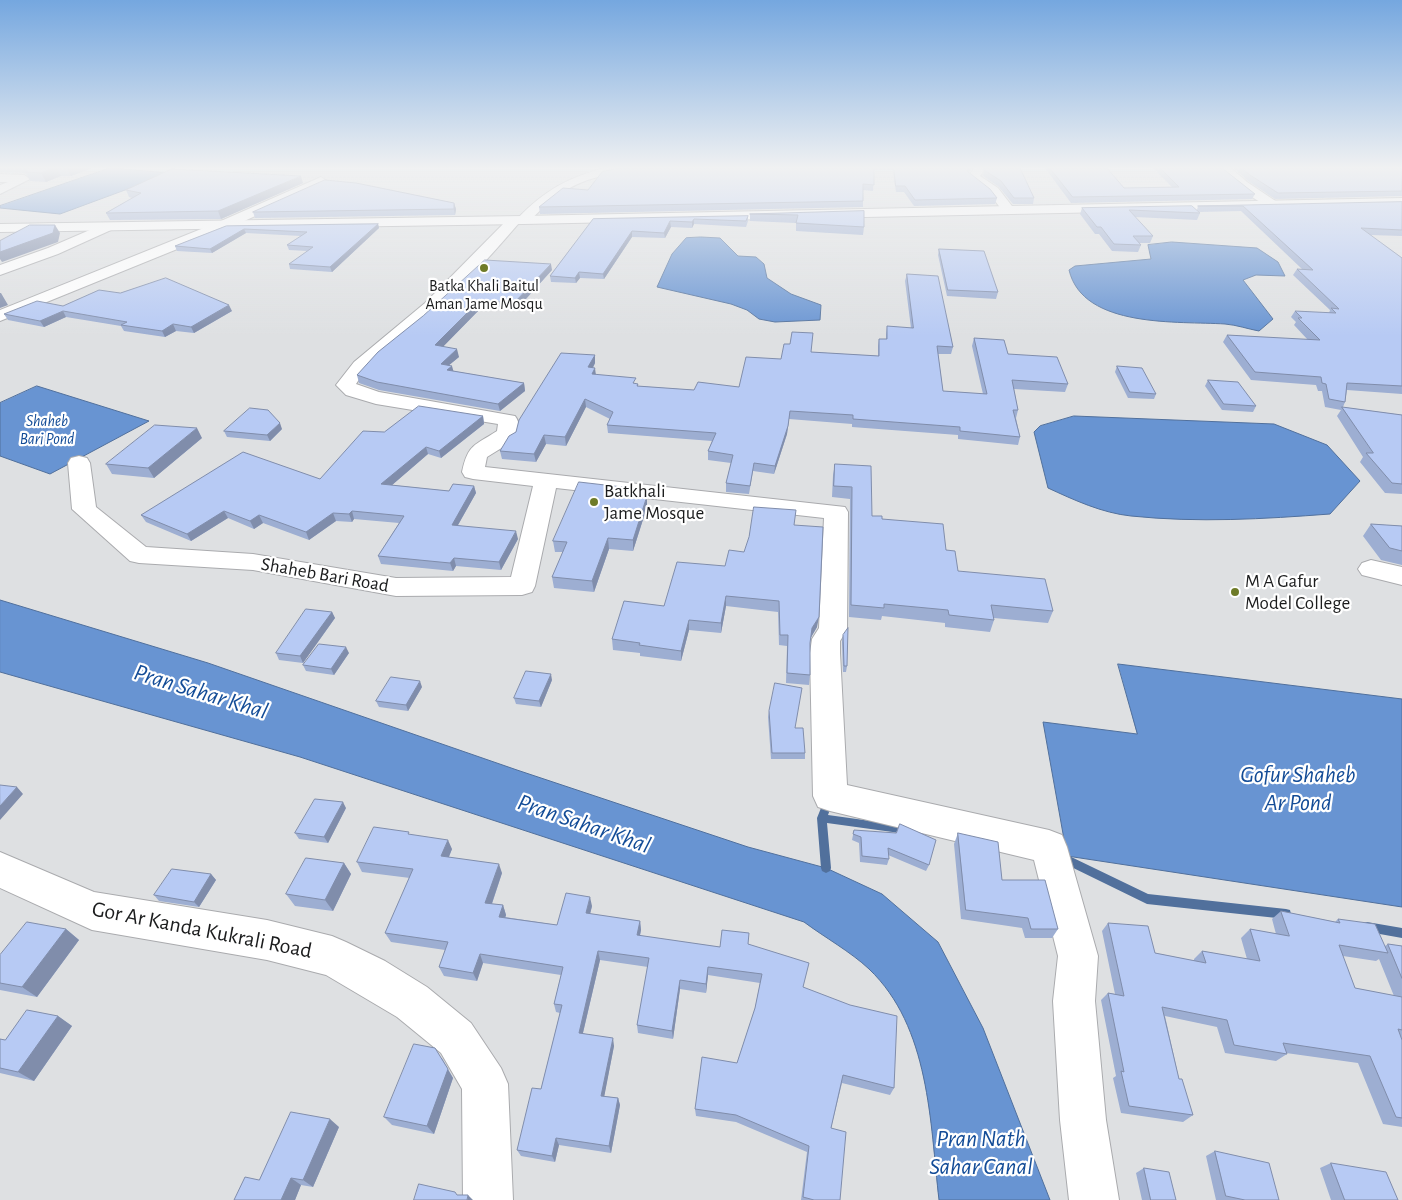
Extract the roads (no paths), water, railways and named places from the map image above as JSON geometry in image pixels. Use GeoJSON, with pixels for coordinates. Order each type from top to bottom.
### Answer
{"type":"FeatureCollection","features":[{"type":"Feature","properties":{"kind":"street"},"geometry":{"type":"LineString","coordinates":[[0,228],[281,224]]}},
{"type":"Feature","properties":{"kind":"street"},"geometry":{"type":"LineString","coordinates":[[515,224],[418,317],[354,371],[346,385],[353,391],[376,398],[508,420],[508,434],[477,454],[473,472],[836,512],[833,630],[826,639],[825,653],[830,796],[1049,846],[1078,956],[1074,1001],[1083,1120],[1094,1200]]}},
{"type":"Feature","properties":{"kind":"street"},"geometry":{"type":"LineString","coordinates":[[0,316],[222,225]]}},
{"type":"Feature","properties":{"kind":"street"},"geometry":{"type":"LineString","coordinates":[[0,270],[53,251],[106,227]]}},
{"type":"Feature","properties":{"kind":"street","name":"Shaheb Bari Road"},"geometry":{"type":"LineString","coordinates":[[79,462],[84,509],[139,555],[253,562],[396,587],[522,586],[546,481]]}},
{"type":"Feature","properties":{"kind":"street"},"geometry":{"type":"LineString","coordinates":[[1371,569],[1402,576]]}},
{"type":"Feature","properties":{"kind":"street","name":"Gor Ar Kanda Kukrali Road"},"geometry":{"type":"LineString","coordinates":[[0,869],[92,911],[267,940],[332,956],[370,976],[412,1002],[456,1038],[485,1084],[488,1200]]}},
{"type":"Feature","properties":{"kind":"water"},"geometry":{"type":"Polygon","coordinates":[[[686,238],[720,238],[738,256],[756,257],[764,264],[767,278],[791,294],[821,305],[820,320],[775,322],[759,319],[747,310],[731,304],[657,287],[672,254],[686,238]]]}},
{"type":"Feature","properties":{"kind":"water"},"geometry":{"type":"Polygon","coordinates":[[[1172,242],[1257,248],[1278,262],[1285,276],[1256,275],[1243,280],[1273,319],[1259,331],[1225,324],[1183,323],[1135,318],[1112,312],[1093,303],[1078,289],[1069,270],[1075,266],[1151,259],[1148,245],[1172,242]]]}},
{"type":"Feature","properties":{"kind":"water","name":"Shaheb Bari Pond"},"geometry":{"type":"Polygon","coordinates":[[[37,386],[149,421],[50,474],[0,456],[0,403],[37,386]]]}},
{"type":"Feature","properties":{"kind":"water"},"geometry":{"type":"Polygon","coordinates":[[[1074,416],[1274,424],[1327,445],[1360,481],[1330,514],[1206,520],[1131,516],[1109,512],[1048,488],[1034,432],[1040,426],[1074,416]]]}},
{"type":"Feature","properties":{"kind":"water","name":"Pran Nath Sahar Canal"},"geometry":{"type":"Polygon","coordinates":[[[0,600],[208,663],[517,770],[748,847],[826,868],[882,894],[938,942],[983,1028],[1050,1200],[939,1200],[924,1077],[916,1047],[904,1019],[889,992],[869,969],[804,922],[300,757],[0,672],[0,600]]]}},
{"type":"Feature","properties":{"kind":"water","name":"Gofur Shaheb Ar Pond"},"geometry":{"type":"Polygon","coordinates":[[[1118,664],[1402,699],[1402,907],[1067,856],[1043,722],[1137,734],[1118,664]]]}},
{"type":"Feature","properties":{"kind":"waterway"},"geometry":{"type":"LineString","coordinates":[[822,818],[828,801]]}},
{"type":"Feature","properties":{"kind":"waterway"},"geometry":{"type":"LineString","coordinates":[[822,818],[907,830]]}},
{"type":"Feature","properties":{"kind":"waterway"},"geometry":{"type":"LineString","coordinates":[[822,818],[826,868]]}},
{"type":"Feature","properties":{"kind":"waterway"},"geometry":{"type":"LineString","coordinates":[[1063,858],[1147,899],[1286,914]]}},
{"type":"Feature","properties":{"kind":"waterway"},"geometry":{"type":"LineString","coordinates":[[1367,927],[1402,933]]}},
{"type":"Feature","properties":{"kind":"place","name":"Batka Khali Baitul Aman Jame Mosqu"},"geometry":{"type":"Point","coordinates":[484,268]}},
{"type":"Feature","properties":{"kind":"place","name":"Batkhali Jame Mosque"},"geometry":{"type":"Point","coordinates":[594,502]}},
{"type":"Feature","properties":{"kind":"place","name":"M A Gafur Model College"},"geometry":{"type":"Point","coordinates":[1235,592]}},
{"type":"Feature","properties":{"kind":"water label","name":"Pran Sahar Khal"},"geometry":{"type":"Point","coordinates":[201,692]}},
{"type":"Feature","properties":{"kind":"water label","name":"Pran Sahar Khal"},"geometry":{"type":"Point","coordinates":[584,824]}}]}
